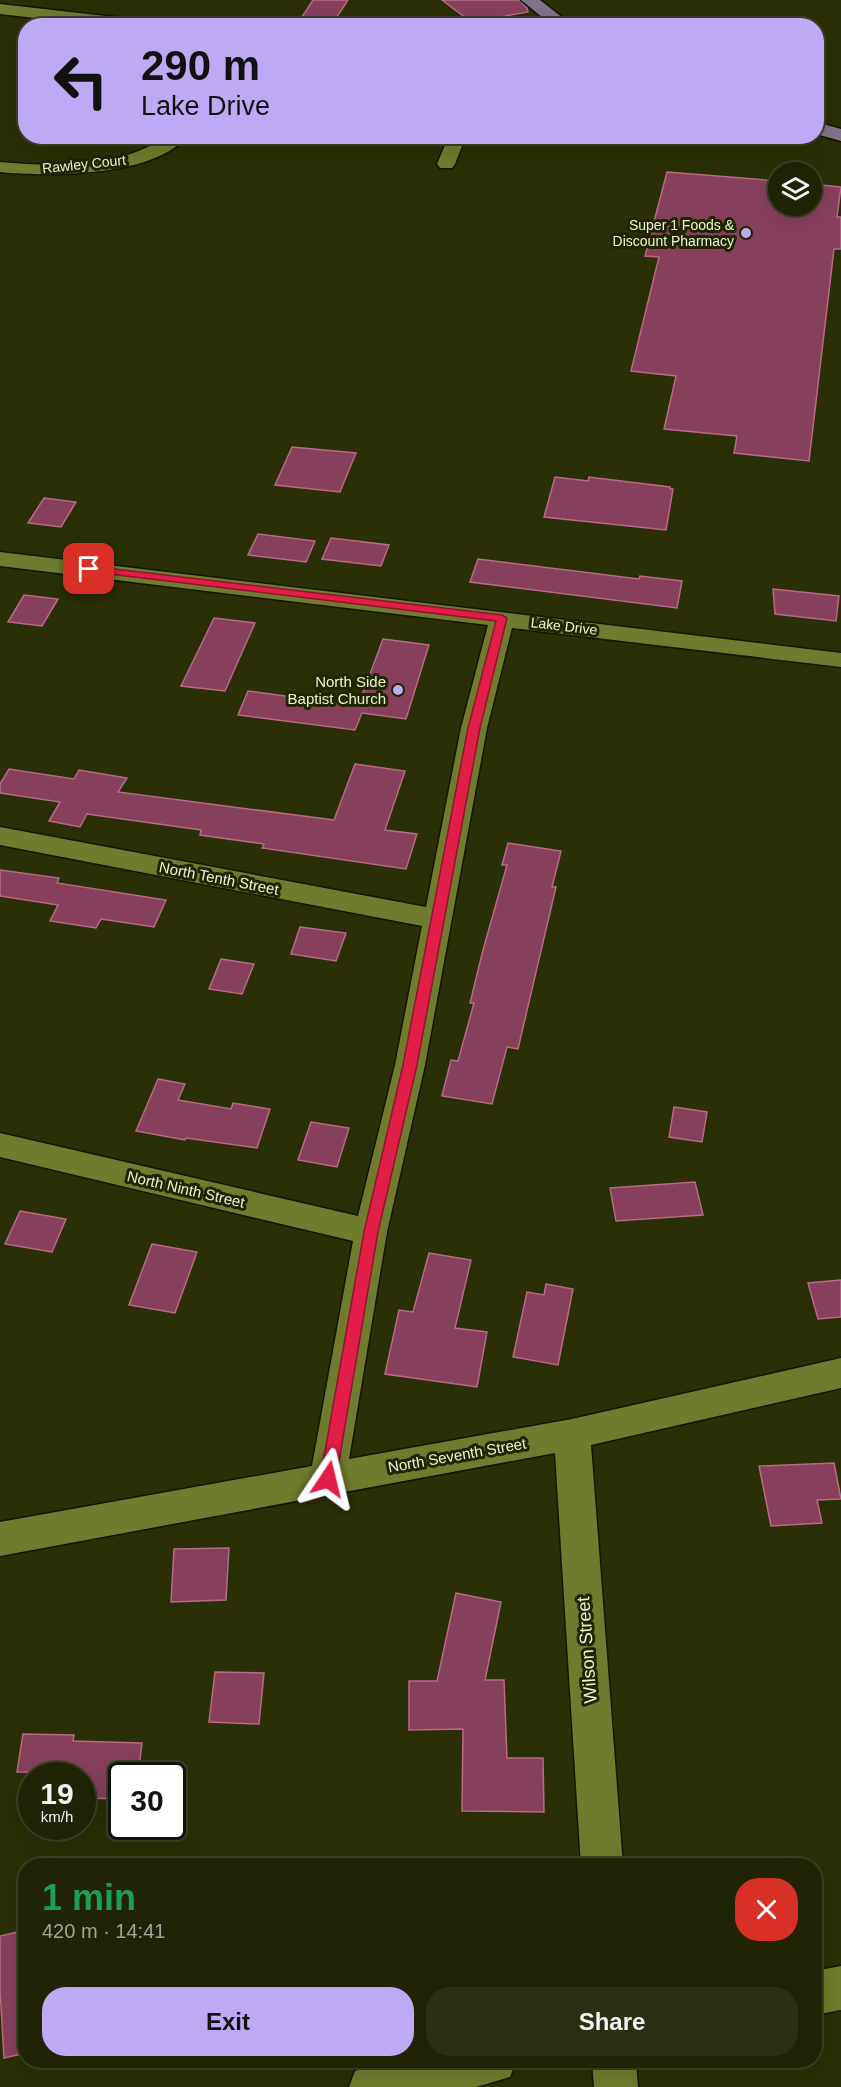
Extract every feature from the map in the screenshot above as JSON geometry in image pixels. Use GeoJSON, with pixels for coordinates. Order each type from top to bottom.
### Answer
{"type":"FeatureCollection","features":[{"type":"Feature","properties":{"kind":"main road"},"geometry":{"type":"LineString","coordinates":[[529,0],[554,18]]}},
{"type":"Feature","properties":{"kind":"main road"},"geometry":{"type":"LineString","coordinates":[[824,130],[841,135]]}},
{"type":"Feature","properties":{"kind":"street"},"geometry":{"type":"LineString","coordinates":[[27,18],[93,4]]}},
{"type":"Feature","properties":{"kind":"street"},"geometry":{"type":"LineString","coordinates":[[0,9],[72,18]]}},
{"type":"Feature","properties":{"kind":"street"},"geometry":{"type":"LineString","coordinates":[[0,23],[18,20]]}},
{"type":"Feature","properties":{"kind":"street","name":"Rawley Court"},"geometry":{"type":"LineString","coordinates":[[3,171],[102,164],[135,158],[166,144]]}},
{"type":"Feature","properties":{"kind":"street"},"geometry":{"type":"LineString","coordinates":[[446,164],[455,144]]}},
{"type":"Feature","properties":{"kind":"street","name":"Lake Drive"},"geometry":{"type":"LineString","coordinates":[[0,559],[841,660]]}},
{"type":"Feature","properties":{"kind":"street"},"geometry":{"type":"LineString","coordinates":[[328,1479],[371,1232],[410,1065],[474,728],[502,618]]}},
{"type":"Feature","properties":{"kind":"street","name":"North Tenth Street"},"geometry":{"type":"LineString","coordinates":[[0,836],[439,919]]}},
{"type":"Feature","properties":{"kind":"street","name":"North Ninth Street"},"geometry":{"type":"LineString","coordinates":[[0,1145],[371,1232]]}},
{"type":"Feature","properties":{"kind":"street","name":"North Seventh Street"},"geometry":{"type":"LineString","coordinates":[[0,1541],[572,1434],[841,1373]]}},
{"type":"Feature","properties":{"kind":"street","name":"Wilson Street"},"geometry":{"type":"LineString","coordinates":[[572,1434],[601,1858]]}},
{"type":"Feature","properties":{"kind":"street"},"geometry":{"type":"LineString","coordinates":[[822,1992],[841,1988]]}},
{"type":"Feature","properties":{"kind":"street"},"geometry":{"type":"LineString","coordinates":[[371,2087],[461,2068]]}},
{"type":"Feature","properties":{"kind":"street"},"geometry":{"type":"LineString","coordinates":[[615,2068],[616,2087]]}},
{"type":"Feature","properties":{"kind":"building"},"geometry":{"type":"Polygon","coordinates":[[[313,0],[348,0],[336,18],[301,18],[313,0]]]}},
{"type":"Feature","properties":{"kind":"building"},"geometry":{"type":"Polygon","coordinates":[[[442,0],[519,0],[528,12],[494,18],[466,18],[442,0]]]}},
{"type":"Feature","properties":{"kind":"building"},"geometry":{"type":"Polygon","coordinates":[[[667,172],[768,180],[768,216],[822,216],[822,185],[841,187],[837,217],[841,217],[841,249],[834,249],[809,461],[734,453],[737,436],[664,429],[676,376],[631,371],[659,257],[645,256],[667,172]]]}},
{"type":"Feature","properties":{"kind":"building"},"geometry":{"type":"Polygon","coordinates":[[[292,447],[356,453],[340,492],[275,485],[292,447]]]}},
{"type":"Feature","properties":{"kind":"building"},"geometry":{"type":"Polygon","coordinates":[[[555,477],[588,481],[589,477],[670,487],[673,489],[666,530],[544,517],[555,477]]]}},
{"type":"Feature","properties":{"kind":"building"},"geometry":{"type":"Polygon","coordinates":[[[44,498],[76,502],[61,527],[28,523],[44,498]]]}},
{"type":"Feature","properties":{"kind":"building"},"geometry":{"type":"Polygon","coordinates":[[[258,534],[315,541],[306,562],[248,555],[258,534]]]}},
{"type":"Feature","properties":{"kind":"building"},"geometry":{"type":"Polygon","coordinates":[[[331,538],[389,545],[381,566],[322,559],[331,538]]]}},
{"type":"Feature","properties":{"kind":"building"},"geometry":{"type":"Polygon","coordinates":[[[478,559],[639,579],[640,576],[682,581],[677,608],[470,582],[478,559]]]}},
{"type":"Feature","properties":{"kind":"building"},"geometry":{"type":"Polygon","coordinates":[[[773,589],[839,596],[836,621],[775,614],[773,589]]]}},
{"type":"Feature","properties":{"kind":"building"},"geometry":{"type":"Polygon","coordinates":[[[24,595],[58,599],[42,626],[8,622],[24,595]]]}},
{"type":"Feature","properties":{"kind":"building"},"geometry":{"type":"Polygon","coordinates":[[[214,618],[255,623],[225,691],[181,686],[214,618]]]}},
{"type":"Feature","properties":{"kind":"building"},"geometry":{"type":"Polygon","coordinates":[[[383,639],[429,645],[406,719],[362,713],[355,730],[238,715],[248,691],[358,706],[383,639]]]}},
{"type":"Feature","properties":{"kind":"building"},"geometry":{"type":"Polygon","coordinates":[[[355,764],[405,771],[385,830],[417,834],[406,869],[262,848],[264,844],[200,835],[201,830],[87,814],[80,827],[49,821],[60,802],[0,793],[0,784],[9,769],[74,779],[79,770],[127,778],[118,792],[334,820],[355,764]]]}},
{"type":"Feature","properties":{"kind":"building"},"geometry":{"type":"Polygon","coordinates":[[[508,843],[561,851],[552,887],[556,887],[518,1049],[507,1047],[492,1104],[442,1096],[451,1060],[458,1061],[474,1003],[470,1003],[507,865],[502,865],[508,843]]]}},
{"type":"Feature","properties":{"kind":"building"},"geometry":{"type":"Polygon","coordinates":[[[0,870],[59,878],[57,883],[166,900],[154,927],[101,919],[96,928],[50,921],[58,905],[0,896],[0,870]]]}},
{"type":"Feature","properties":{"kind":"building"},"geometry":{"type":"Polygon","coordinates":[[[300,927],[346,933],[336,961],[291,954],[300,927]]]}},
{"type":"Feature","properties":{"kind":"building"},"geometry":{"type":"Polygon","coordinates":[[[221,959],[254,964],[242,994],[209,989],[221,959]]]}},
{"type":"Feature","properties":{"kind":"building"},"geometry":{"type":"Polygon","coordinates":[[[158,1079],[185,1084],[178,1100],[231,1109],[233,1103],[270,1109],[257,1148],[186,1138],[185,1140],[136,1131],[158,1079]]]}},
{"type":"Feature","properties":{"kind":"building"},"geometry":{"type":"Polygon","coordinates":[[[674,1107],[707,1112],[702,1142],[669,1137],[674,1107]]]}},
{"type":"Feature","properties":{"kind":"building"},"geometry":{"type":"Polygon","coordinates":[[[311,1122],[349,1128],[337,1167],[298,1160],[311,1122]]]}},
{"type":"Feature","properties":{"kind":"building"},"geometry":{"type":"Polygon","coordinates":[[[695,1182],[703,1215],[616,1221],[610,1188],[695,1182]]]}},
{"type":"Feature","properties":{"kind":"building"},"geometry":{"type":"Polygon","coordinates":[[[20,1211],[66,1219],[52,1252],[5,1244],[20,1211]]]}},
{"type":"Feature","properties":{"kind":"building"},"geometry":{"type":"Polygon","coordinates":[[[152,1244],[197,1252],[175,1313],[129,1305],[152,1244]]]}},
{"type":"Feature","properties":{"kind":"building"},"geometry":{"type":"Polygon","coordinates":[[[429,1253],[471,1260],[455,1328],[487,1332],[477,1387],[385,1374],[399,1310],[413,1312],[429,1253]]]}},
{"type":"Feature","properties":{"kind":"building"},"geometry":{"type":"Polygon","coordinates":[[[841,1280],[841,1317],[818,1319],[808,1283],[841,1280]]]}},
{"type":"Feature","properties":{"kind":"building"},"geometry":{"type":"Polygon","coordinates":[[[546,1284],[573,1289],[558,1365],[513,1357],[527,1292],[544,1295],[546,1284]]]}},
{"type":"Feature","properties":{"kind":"building"},"geometry":{"type":"Polygon","coordinates":[[[834,1463],[841,1499],[817,1500],[822,1523],[771,1526],[759,1466],[834,1463]]]}},
{"type":"Feature","properties":{"kind":"building"},"geometry":{"type":"Polygon","coordinates":[[[229,1548],[226,1600],[171,1602],[174,1549],[229,1548]]]}},
{"type":"Feature","properties":{"kind":"building"},"geometry":{"type":"Polygon","coordinates":[[[456,1593],[501,1602],[485,1680],[504,1680],[507,1758],[543,1758],[544,1812],[462,1811],[463,1729],[409,1730],[409,1681],[437,1681],[456,1593]]]}},
{"type":"Feature","properties":{"kind":"building"},"geometry":{"type":"Polygon","coordinates":[[[215,1672],[264,1673],[259,1724],[209,1722],[215,1672]]]}},
{"type":"Feature","properties":{"kind":"building"},"geometry":{"type":"Polygon","coordinates":[[[23,1734],[74,1735],[73,1741],[142,1743],[140,1762],[108,1762],[108,1799],[96,1798],[96,1762],[19,1762],[23,1734]]]}},
{"type":"Feature","properties":{"kind":"building"},"geometry":{"type":"Polygon","coordinates":[[[18,1932],[18,2055],[4,2058],[0,1989],[0,1936],[18,1932]]]}},
{"type":"Feature","properties":{"kind":"place","name":"Super 1 Foods & Discount Pharmacy"},"geometry":{"type":"Point","coordinates":[746,233]}},
{"type":"Feature","properties":{"kind":"place","name":"North Side Baptist Church"},"geometry":{"type":"Point","coordinates":[398,690]}},
{"type":"Feature","properties":{"kind":"route"},"geometry":{"type":"LineString","coordinates":[[89,569],[502,618],[479,704],[410,1065],[371,1232],[328,1479]]}}]}
